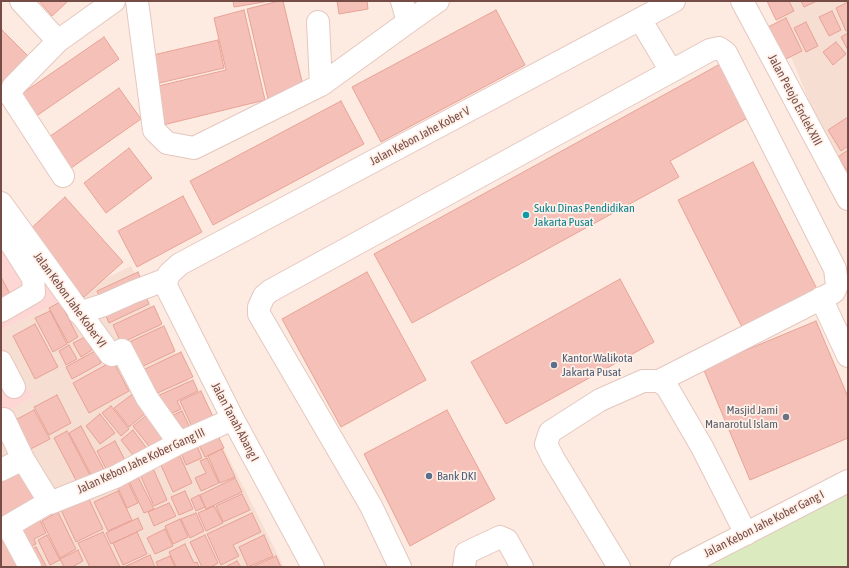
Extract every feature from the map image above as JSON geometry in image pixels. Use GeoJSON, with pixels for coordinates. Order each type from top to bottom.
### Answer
{"type":"FeatureCollection","features":[{"type":"Feature","properties":{"kind":"street"},"geometry":{"type":"LineString","coordinates":[[21,1],[58,41]]}},
{"type":"Feature","properties":{"kind":"street"},"geometry":{"type":"LineString","coordinates":[[63,176],[11,96],[13,87],[58,41],[114,1]]}},
{"type":"Feature","properties":{"kind":"street"},"geometry":{"type":"LineString","coordinates":[[137,1],[154,130],[167,144],[194,148],[322,85],[438,1]]}},
{"type":"Feature","properties":{"kind":"street"},"geometry":{"type":"LineString","coordinates":[[402,1],[408,22]]}},
{"type":"Feature","properties":{"kind":"street","name":"Jalan Kebon Jahe Kober V"},"geometry":{"type":"LineString","coordinates":[[80,313],[104,305],[168,277],[180,264],[674,1]]}},
{"type":"Feature","properties":{"kind":"street","name":"Jalan Petojo Enclek XIII"},"geometry":{"type":"LineString","coordinates":[[742,1],[848,198]]}},
{"type":"Feature","properties":{"kind":"street"},"geometry":{"type":"LineString","coordinates":[[640,19],[671,72]]}},
{"type":"Feature","properties":{"kind":"street"},"geometry":{"type":"LineString","coordinates":[[318,22],[322,85]]}},
{"type":"Feature","properties":{"kind":"street"},"geometry":{"type":"LineString","coordinates":[[400,567],[371,506],[259,314],[259,307],[264,296],[270,291],[715,48],[719,48],[726,53],[835,269],[838,279],[836,289],[820,298],[659,381],[643,381],[600,400],[550,432],[546,444],[553,458],[619,567]]}},
{"type":"Feature","properties":{"kind":"street","name":"Jalan Kebon Jahe Kober VI"},"geometry":{"type":"LineString","coordinates":[[1,203],[111,355],[122,350],[147,398],[178,443]]}},
{"type":"Feature","properties":{"kind":"street"},"geometry":{"type":"LineString","coordinates":[[1,311],[34,292],[33,278],[3,237]]}},
{"type":"Feature","properties":{"kind":"street","name":"Jalan Tanah Abang I"},"geometry":{"type":"LineString","coordinates":[[168,277],[167,288],[233,418],[313,567]]}},
{"type":"Feature","properties":{"kind":"street"},"geometry":{"type":"LineString","coordinates":[[820,298],[848,356]]}},
{"type":"Feature","properties":{"kind":"street"},"geometry":{"type":"LineString","coordinates":[[1,362],[14,387]]}},
{"type":"Feature","properties":{"kind":"street"},"geometry":{"type":"LineString","coordinates":[[659,381],[667,387],[698,440],[746,534]]}},
{"type":"Feature","properties":{"kind":"street","name":"Jalan Kebon Jahe Kober Gang III"},"geometry":{"type":"LineString","coordinates":[[5,521],[48,502],[51,503],[115,477],[178,443],[233,418]]}},
{"type":"Feature","properties":{"kind":"street"},"geometry":{"type":"LineString","coordinates":[[4,419],[23,459],[48,502]]}},
{"type":"Feature","properties":{"kind":"street"},"geometry":{"type":"LineString","coordinates":[[1,470],[23,459]]}},
{"type":"Feature","properties":{"kind":"street","name":"Jalan Kebon Jahe Kober Gang I"},"geometry":{"type":"LineString","coordinates":[[681,567],[848,481]]}},
{"type":"Feature","properties":{"kind":"street"},"geometry":{"type":"LineString","coordinates":[[5,521],[30,567]]}},
{"type":"Feature","properties":{"kind":"street"},"geometry":{"type":"LineString","coordinates":[[464,567],[466,554],[500,537],[506,540],[522,567]]}},
{"type":"Feature","properties":{"kind":"shaded area"},"geometry":{"type":"Polygon","coordinates":[[[768,1],[848,1],[848,195],[768,1]]]}},
{"type":"Feature","properties":{"kind":"shaded area"},"geometry":{"type":"Polygon","coordinates":[[[1,206],[67,298],[1,330],[1,206]]]}},
{"type":"Feature","properties":{"kind":"shaded area"},"geometry":{"type":"Polygon","coordinates":[[[131,266],[284,567],[1,567],[1,415],[33,397],[1,342],[1,330],[131,266]]]}},
{"type":"Feature","properties":{"kind":"shaded area"},"geometry":{"type":"Polygon","coordinates":[[[1,342],[33,397],[1,415],[1,342]]]}},
{"type":"Feature","properties":{"kind":"green space"},"geometry":{"type":"Polygon","coordinates":[[[848,482],[848,567],[693,567],[848,482]]]}},
{"type":"Feature","properties":{"kind":"building"},"geometry":{"type":"Polygon","coordinates":[[[39,1],[68,1],[52,16],[39,1]]]}},
{"type":"Feature","properties":{"kind":"building"},"geometry":{"type":"Polygon","coordinates":[[[233,1],[270,1],[234,7],[233,1]]]}},
{"type":"Feature","properties":{"kind":"building"},"geometry":{"type":"Polygon","coordinates":[[[283,1],[304,90],[268,99],[247,9],[283,1]]]}},
{"type":"Feature","properties":{"kind":"building"},"geometry":{"type":"Polygon","coordinates":[[[337,1],[367,1],[368,9],[339,14],[337,1]]]}},
{"type":"Feature","properties":{"kind":"building"},"geometry":{"type":"Polygon","coordinates":[[[767,1],[789,1],[794,11],[776,20],[767,1]]]}},
{"type":"Feature","properties":{"kind":"building"},"geometry":{"type":"Polygon","coordinates":[[[801,1],[817,1],[804,7],[801,1]]]}},
{"type":"Feature","properties":{"kind":"building"},"geometry":{"type":"Polygon","coordinates":[[[848,2],[848,30],[846,31],[836,8],[848,2]]]}},
{"type":"Feature","properties":{"kind":"building"},"geometry":{"type":"Polygon","coordinates":[[[244,10],[265,100],[163,125],[154,87],[226,70],[214,18],[244,10]]]}},
{"type":"Feature","properties":{"kind":"building"},"geometry":{"type":"Polygon","coordinates":[[[496,10],[525,65],[381,142],[352,87],[496,10]]]}},
{"type":"Feature","properties":{"kind":"building"},"geometry":{"type":"Polygon","coordinates":[[[832,11],[841,30],[829,36],[819,17],[832,11]]]}},
{"type":"Feature","properties":{"kind":"building"},"geometry":{"type":"Polygon","coordinates":[[[786,18],[802,51],[784,60],[768,27],[786,18]]]}},
{"type":"Feature","properties":{"kind":"building"},"geometry":{"type":"Polygon","coordinates":[[[806,22],[818,46],[806,52],[794,28],[806,22]]]}},
{"type":"Feature","properties":{"kind":"building"},"geometry":{"type":"Polygon","coordinates":[[[2,30],[31,59],[1,88],[1,31],[2,30]]]}},
{"type":"Feature","properties":{"kind":"building"},"geometry":{"type":"Polygon","coordinates":[[[848,33],[848,50],[841,37],[848,33]]]}},
{"type":"Feature","properties":{"kind":"building"},"geometry":{"type":"Polygon","coordinates":[[[104,37],[119,59],[32,119],[17,97],[104,37]]]}},
{"type":"Feature","properties":{"kind":"building"},"geometry":{"type":"Polygon","coordinates":[[[218,40],[224,68],[155,84],[149,56],[218,40]]]}},
{"type":"Feature","properties":{"kind":"building"},"geometry":{"type":"Polygon","coordinates":[[[836,42],[846,54],[833,65],[823,52],[836,42]]]}},
{"type":"Feature","properties":{"kind":"building","name":"Suku Dinas Pendidikan Jakarta Pusat"},"geometry":{"type":"Polygon","coordinates":[[[722,63],[751,116],[670,161],[679,177],[412,323],[374,254],[722,63]]]}},
{"type":"Feature","properties":{"kind":"building"},"geometry":{"type":"Polygon","coordinates":[[[119,88],[141,119],[71,168],[49,137],[119,88]]]}},
{"type":"Feature","properties":{"kind":"building"},"geometry":{"type":"Polygon","coordinates":[[[341,101],[364,144],[213,225],[190,181],[341,101]]]}},
{"type":"Feature","properties":{"kind":"building"},"geometry":{"type":"Polygon","coordinates":[[[848,117],[848,146],[841,151],[828,130],[848,117]]]}},
{"type":"Feature","properties":{"kind":"building"},"geometry":{"type":"Polygon","coordinates":[[[129,148],[152,178],[106,213],[84,183],[129,148]]]}},
{"type":"Feature","properties":{"kind":"building"},"geometry":{"type":"Polygon","coordinates":[[[848,150],[848,172],[838,157],[848,150]]]}},
{"type":"Feature","properties":{"kind":"building"},"geometry":{"type":"Polygon","coordinates":[[[753,162],[817,289],[742,327],[678,200],[753,162]]]}},
{"type":"Feature","properties":{"kind":"building"},"geometry":{"type":"Polygon","coordinates":[[[183,196],[202,232],[137,267],[118,231],[183,196]]]}},
{"type":"Feature","properties":{"kind":"building"},"geometry":{"type":"Polygon","coordinates":[[[65,197],[123,262],[84,297],[26,233],[65,197]]]}},
{"type":"Feature","properties":{"kind":"building"},"geometry":{"type":"Polygon","coordinates":[[[138,272],[144,286],[103,304],[97,291],[138,272]]]}},
{"type":"Feature","properties":{"kind":"building"},"geometry":{"type":"Polygon","coordinates":[[[367,272],[426,380],[341,427],[282,319],[367,272]]]}},
{"type":"Feature","properties":{"kind":"building"},"geometry":{"type":"Polygon","coordinates":[[[1,277],[10,294],[1,299],[1,277]]]}},
{"type":"Feature","properties":{"kind":"building"},"geometry":{"type":"Polygon","coordinates":[[[620,279],[654,342],[506,424],[471,362],[620,279]]]}},
{"type":"Feature","properties":{"kind":"building"},"geometry":{"type":"Polygon","coordinates":[[[142,289],[149,304],[109,323],[102,307],[142,289]]]}},
{"type":"Feature","properties":{"kind":"building"},"geometry":{"type":"Polygon","coordinates":[[[60,302],[78,337],[68,343],[49,308],[60,302]]]}},
{"type":"Feature","properties":{"kind":"building"},"geometry":{"type":"Polygon","coordinates":[[[154,306],[162,324],[121,343],[113,325],[154,306]]]}},
{"type":"Feature","properties":{"kind":"building"},"geometry":{"type":"Polygon","coordinates":[[[50,311],[67,344],[53,352],[35,318],[50,311]]]}},
{"type":"Feature","properties":{"kind":"building","name":"Masjid Jami Manarotul Islam"},"geometry":{"type":"Polygon","coordinates":[[[816,321],[848,397],[848,438],[750,480],[703,368],[816,321]]]}},
{"type":"Feature","properties":{"kind":"building"},"geometry":{"type":"Polygon","coordinates":[[[35,324],[58,367],[35,379],[13,336],[35,324]]]}},
{"type":"Feature","properties":{"kind":"building"},"geometry":{"type":"Polygon","coordinates":[[[164,326],[175,351],[137,369],[125,344],[164,326]]]}},
{"type":"Feature","properties":{"kind":"building"},"geometry":{"type":"Polygon","coordinates":[[[85,337],[92,350],[81,357],[73,343],[85,337]]]}},
{"type":"Feature","properties":{"kind":"building"},"geometry":{"type":"Polygon","coordinates":[[[69,345],[77,359],[66,365],[59,351],[69,345]]]}},
{"type":"Feature","properties":{"kind":"building"},"geometry":{"type":"Polygon","coordinates":[[[95,351],[101,363],[72,379],[66,367],[95,351]]]}},
{"type":"Feature","properties":{"kind":"building"},"geometry":{"type":"Polygon","coordinates":[[[181,352],[193,377],[153,395],[141,371],[181,352]]]}},
{"type":"Feature","properties":{"kind":"building"},"geometry":{"type":"Polygon","coordinates":[[[113,361],[129,391],[89,413],[73,383],[113,361]]]}},
{"type":"Feature","properties":{"kind":"building"},"geometry":{"type":"Polygon","coordinates":[[[193,380],[198,391],[177,401],[181,409],[162,418],[153,398],[193,380]]]}},
{"type":"Feature","properties":{"kind":"building"},"geometry":{"type":"Polygon","coordinates":[[[201,391],[215,421],[194,431],[180,401],[201,391]]]}},
{"type":"Feature","properties":{"kind":"building"},"geometry":{"type":"Polygon","coordinates":[[[134,393],[148,411],[129,427],[114,408],[134,393]]]}},
{"type":"Feature","properties":{"kind":"building"},"geometry":{"type":"Polygon","coordinates":[[[57,395],[71,423],[49,435],[34,407],[57,395]]]}},
{"type":"Feature","properties":{"kind":"building"},"geometry":{"type":"Polygon","coordinates":[[[111,406],[129,429],[121,436],[102,413],[111,406]]]}},
{"type":"Feature","properties":{"kind":"building"},"geometry":{"type":"Polygon","coordinates":[[[34,410],[50,439],[23,453],[8,424],[34,410]]]}},
{"type":"Feature","properties":{"kind":"building","name":"Bank DKI"},"geometry":{"type":"Polygon","coordinates":[[[447,410],[495,499],[410,546],[364,454],[447,410]]]}},
{"type":"Feature","properties":{"kind":"building"},"geometry":{"type":"Polygon","coordinates":[[[182,411],[192,432],[177,439],[167,418],[182,411]]]}},
{"type":"Feature","properties":{"kind":"building"},"geometry":{"type":"Polygon","coordinates":[[[100,414],[115,433],[100,444],[86,426],[100,414]]]}},
{"type":"Feature","properties":{"kind":"building"},"geometry":{"type":"Polygon","coordinates":[[[148,414],[167,438],[152,450],[133,426],[148,414]]]}},
{"type":"Feature","properties":{"kind":"building"},"geometry":{"type":"Polygon","coordinates":[[[81,426],[108,477],[96,484],[69,433],[81,426]]]}},
{"type":"Feature","properties":{"kind":"building"},"geometry":{"type":"Polygon","coordinates":[[[214,428],[224,448],[205,457],[195,437],[214,428]]]}},
{"type":"Feature","properties":{"kind":"building"},"geometry":{"type":"Polygon","coordinates":[[[133,430],[148,450],[136,459],[121,440],[133,430]]]}},
{"type":"Feature","properties":{"kind":"building"},"geometry":{"type":"Polygon","coordinates":[[[67,431],[93,481],[80,488],[54,438],[67,431]]]}},
{"type":"Feature","properties":{"kind":"building"},"geometry":{"type":"Polygon","coordinates":[[[115,441],[128,466],[109,475],[97,451],[115,441]]]}},
{"type":"Feature","properties":{"kind":"building"},"geometry":{"type":"Polygon","coordinates":[[[195,441],[202,458],[186,465],[179,448],[195,441]]]}},
{"type":"Feature","properties":{"kind":"building"},"geometry":{"type":"Polygon","coordinates":[[[222,449],[235,477],[220,483],[208,456],[222,449]]]}},
{"type":"Feature","properties":{"kind":"building"},"geometry":{"type":"Polygon","coordinates":[[[179,454],[192,483],[173,492],[160,463],[179,454]]]}},
{"type":"Feature","properties":{"kind":"building"},"geometry":{"type":"Polygon","coordinates":[[[207,458],[219,483],[201,491],[195,478],[206,473],[200,461],[207,458]]]}},
{"type":"Feature","properties":{"kind":"building"},"geometry":{"type":"Polygon","coordinates":[[[22,460],[45,500],[6,523],[1,514],[1,472],[22,460]]]}},
{"type":"Feature","properties":{"kind":"building"},"geometry":{"type":"Polygon","coordinates":[[[152,466],[167,500],[154,506],[139,472],[152,466]]]}},
{"type":"Feature","properties":{"kind":"building"},"geometry":{"type":"Polygon","coordinates":[[[138,477],[154,509],[144,513],[129,481],[138,477]]]}},
{"type":"Feature","properties":{"kind":"building"},"geometry":{"type":"Polygon","coordinates":[[[235,478],[242,492],[206,509],[200,495],[235,478]]]}},
{"type":"Feature","properties":{"kind":"building"},"geometry":{"type":"Polygon","coordinates":[[[128,482],[138,503],[127,508],[117,486],[128,482]]]}},
{"type":"Feature","properties":{"kind":"building"},"geometry":{"type":"Polygon","coordinates":[[[118,491],[132,520],[108,531],[94,502],[118,491]]]}},
{"type":"Feature","properties":{"kind":"building"},"geometry":{"type":"Polygon","coordinates":[[[185,491],[193,509],[179,515],[171,497],[185,491]]]}},
{"type":"Feature","properties":{"kind":"building"},"geometry":{"type":"Polygon","coordinates":[[[242,494],[250,510],[223,522],[216,506],[242,494]]]}},
{"type":"Feature","properties":{"kind":"building"},"geometry":{"type":"Polygon","coordinates":[[[199,495],[205,507],[196,511],[191,499],[199,495]]]}},
{"type":"Feature","properties":{"kind":"building"},"geometry":{"type":"Polygon","coordinates":[[[88,497],[103,529],[76,542],[61,510],[88,497]]]}},
{"type":"Feature","properties":{"kind":"building"},"geometry":{"type":"Polygon","coordinates":[[[169,503],[176,516],[154,526],[148,512],[169,503]]]}},
{"type":"Feature","properties":{"kind":"building"},"geometry":{"type":"Polygon","coordinates":[[[214,506],[223,523],[206,531],[198,513],[214,506]]]}},
{"type":"Feature","properties":{"kind":"building"},"geometry":{"type":"Polygon","coordinates":[[[58,512],[76,549],[60,558],[42,521],[58,512]]]}},
{"type":"Feature","properties":{"kind":"building"},"geometry":{"type":"Polygon","coordinates":[[[196,513],[204,531],[190,538],[181,519],[196,513]]]}},
{"type":"Feature","properties":{"kind":"building"},"geometry":{"type":"Polygon","coordinates":[[[252,513],[261,532],[233,545],[239,556],[221,565],[207,534],[252,513]]]}},
{"type":"Feature","properties":{"kind":"building"},"geometry":{"type":"Polygon","coordinates":[[[39,518],[46,533],[34,539],[36,544],[23,551],[13,531],[39,518]]]}},
{"type":"Feature","properties":{"kind":"building"},"geometry":{"type":"Polygon","coordinates":[[[138,518],[143,529],[111,544],[106,533],[138,518]]]}},
{"type":"Feature","properties":{"kind":"building"},"geometry":{"type":"Polygon","coordinates":[[[180,519],[188,537],[173,544],[165,526],[180,519]]]}},
{"type":"Feature","properties":{"kind":"building"},"geometry":{"type":"Polygon","coordinates":[[[165,529],[173,546],[155,554],[147,538],[165,529]]]}},
{"type":"Feature","properties":{"kind":"building"},"geometry":{"type":"Polygon","coordinates":[[[103,532],[120,567],[90,567],[78,543],[103,532]]]}},
{"type":"Feature","properties":{"kind":"building"},"geometry":{"type":"Polygon","coordinates":[[[137,532],[147,554],[123,565],[113,543],[137,532]]]}},
{"type":"Feature","properties":{"kind":"building"},"geometry":{"type":"Polygon","coordinates":[[[47,535],[60,560],[50,565],[38,540],[47,535]]]}},
{"type":"Feature","properties":{"kind":"building"},"geometry":{"type":"Polygon","coordinates":[[[205,535],[218,563],[211,567],[202,567],[190,542],[205,535]]]}},
{"type":"Feature","properties":{"kind":"building"},"geometry":{"type":"Polygon","coordinates":[[[264,535],[273,556],[248,567],[239,547],[264,535]]]}},
{"type":"Feature","properties":{"kind":"building"},"geometry":{"type":"Polygon","coordinates":[[[13,537],[28,567],[1,567],[1,543],[13,537]]]}},
{"type":"Feature","properties":{"kind":"building"},"geometry":{"type":"Polygon","coordinates":[[[185,544],[194,563],[197,562],[199,567],[176,567],[169,552],[185,544]]]}},
{"type":"Feature","properties":{"kind":"building"},"geometry":{"type":"Polygon","coordinates":[[[36,547],[46,566],[45,567],[31,567],[24,553],[36,547]]]}},
{"type":"Feature","properties":{"kind":"building"},"geometry":{"type":"Polygon","coordinates":[[[78,550],[83,561],[72,567],[64,567],[60,559],[78,550]]]}},
{"type":"Feature","properties":{"kind":"building"},"geometry":{"type":"Polygon","coordinates":[[[150,555],[155,567],[124,567],[150,555]]]}},
{"type":"Feature","properties":{"kind":"building"},"geometry":{"type":"Polygon","coordinates":[[[170,556],[175,567],[158,567],[156,562],[170,556]]]}},
{"type":"Feature","properties":{"kind":"building"},"geometry":{"type":"Polygon","coordinates":[[[276,556],[281,567],[252,567],[276,556]]]}},
{"type":"Feature","properties":{"kind":"building"},"geometry":{"type":"Polygon","coordinates":[[[237,561],[241,567],[225,567],[237,561]]]}},
{"type":"Feature","properties":{"kind":"place","name":"Suku Dinas Pendidikan Jakarta Pusat"},"geometry":{"type":"Point","coordinates":[526,215]}},
{"type":"Feature","properties":{"kind":"place","name":"Kantor Walikota Jakarta Pusat"},"geometry":{"type":"Point","coordinates":[554,365]}},
{"type":"Feature","properties":{"kind":"place","name":"Masjid Jami Manarotul Islam"},"geometry":{"type":"Point","coordinates":[786,417]}},
{"type":"Feature","properties":{"kind":"place","name":"Bank DKI"},"geometry":{"type":"Point","coordinates":[429,476]}}]}
